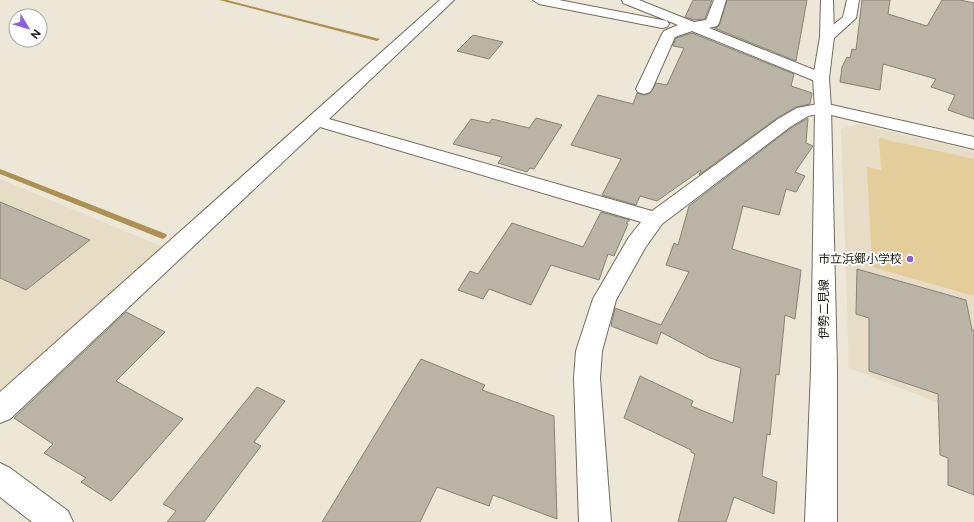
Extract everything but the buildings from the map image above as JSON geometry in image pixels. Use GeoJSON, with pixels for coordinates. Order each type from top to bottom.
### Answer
{"type":"FeatureCollection","features":[{"type":"Feature","properties":{"kind":"street"},"geometry":{"type":"LineString","coordinates":[[0,410],[315,120],[448,0]]}},
{"type":"Feature","properties":{"kind":"street"},"geometry":{"type":"LineString","coordinates":[[539,0],[689,27]]}},
{"type":"Feature","properties":{"kind":"street"},"geometry":{"type":"LineString","coordinates":[[628,0],[689,27],[821,78]]}},
{"type":"Feature","properties":{"kind":"street"},"geometry":{"type":"LineString","coordinates":[[644,89],[669,34],[689,27],[712,23],[720,0]]}},
{"type":"Feature","properties":{"kind":"street","name":"伊勢二見線"},"geometry":{"type":"LineString","coordinates":[[821,522],[824,370],[823,108],[821,78],[827,37],[827,0]]}},
{"type":"Feature","properties":{"kind":"street"},"geometry":{"type":"LineString","coordinates":[[827,37],[849,18],[853,0]]}},
{"type":"Feature","properties":{"kind":"street"},"geometry":{"type":"LineString","coordinates":[[594,522],[587,378],[589,351],[605,299],[637,243],[655,219],[784,123],[803,112],[823,108],[974,143]]}},
{"type":"Feature","properties":{"kind":"street"},"geometry":{"type":"LineString","coordinates":[[315,120],[655,219]]}},
{"type":"Feature","properties":{"kind":"street"},"geometry":{"type":"LineString","coordinates":[[0,478],[57,522]]}},
{"type":"Feature","properties":{"kind":"shaded area","name":"市立浜郷小学校"},"geometry":{"type":"Polygon","coordinates":[[[858,124],[974,151],[974,417],[849,368],[841,129],[858,124]]]}},
{"type":"Feature","properties":{"kind":"shaded area"},"geometry":{"type":"Polygon","coordinates":[[[879,138],[974,159],[974,296],[872,267],[867,167],[881,170],[879,138]]]}},
{"type":"Feature","properties":{"kind":"shaded area"},"geometry":{"type":"Polygon","coordinates":[[[0,179],[163,247],[0,392],[0,179]]]}},
{"type":"Feature","properties":{"kind":"waterway"},"geometry":{"type":"LineString","coordinates":[[221,0],[377,39]]}},
{"type":"Feature","properties":{"kind":"waterway"},"geometry":{"type":"LineString","coordinates":[[0,171],[163,236]]}},
{"type":"Feature","properties":{"kind":"place","name":"市立浜郷小学校"},"geometry":{"type":"Point","coordinates":[910,259]}}]}
